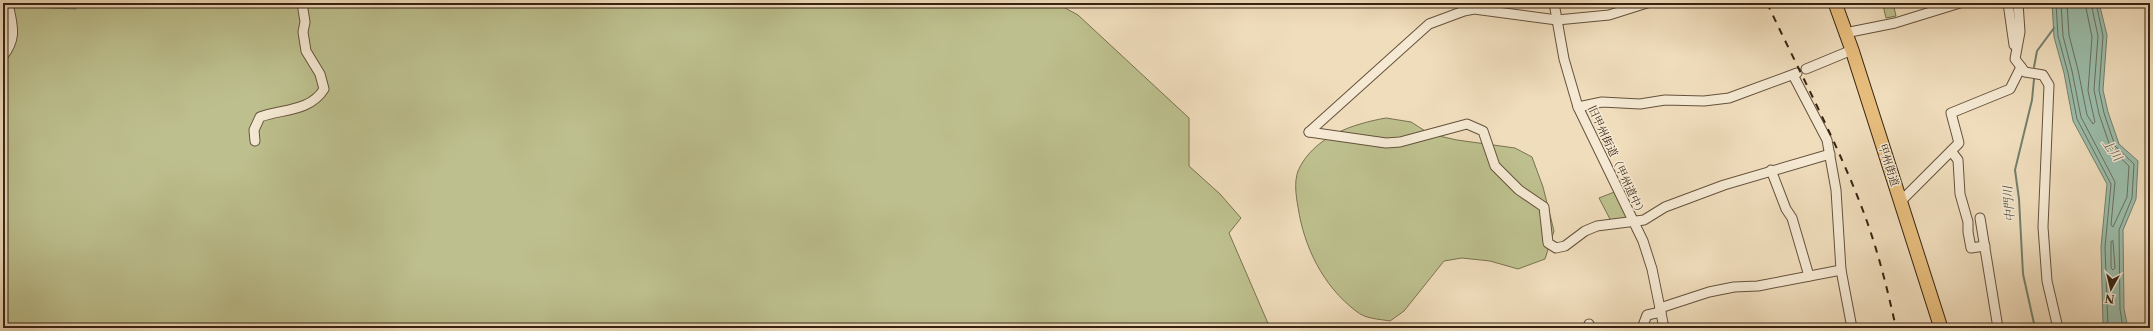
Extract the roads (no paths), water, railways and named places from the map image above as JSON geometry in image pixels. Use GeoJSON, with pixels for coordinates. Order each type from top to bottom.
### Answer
{"type":"FeatureCollection","features":[{"type":"Feature","properties":{"kind":"highway","name":"甲州街道"},"geometry":{"type":"LineString","coordinates":[[1834,3],[1852,50],[1941,328]]}},
{"type":"Feature","properties":{"kind":"street"},"geometry":{"type":"LineString","coordinates":[[3,56],[12,45],[13,28],[8,3]]}},
{"type":"Feature","properties":{"kind":"street"},"geometry":{"type":"LineString","coordinates":[[255,141],[254,130],[260,117],[287,111],[312,102],[324,89],[320,74],[306,51],[303,32],[305,22],[302,3]]}},
{"type":"Feature","properties":{"kind":"street","name":"旧甲州街道（甲州道中）"},"geometry":{"type":"LineString","coordinates":[[1554,3],[1564,59],[1578,107],[1615,181],[1632,222],[1643,241],[1652,269],[1664,328]]}},
{"type":"Feature","properties":{"kind":"street"},"geometry":{"type":"LineString","coordinates":[[1648,3],[1609,15],[1557,20],[1474,9],[1464,11],[1429,24],[1309,132],[1386,142],[1400,142],[1467,124],[1483,131],[1495,166],[1519,190],[1544,207],[1548,242],[1556,248],[1565,246],[1585,231],[1597,226],[1644,220],[1678,201],[1772,170],[1830,154]]}},
{"type":"Feature","properties":{"kind":"street"},"geometry":{"type":"LineString","coordinates":[[1845,33],[1895,23],[1948,5],[1960,3]]}},
{"type":"Feature","properties":{"kind":"street"},"geometry":{"type":"LineString","coordinates":[[2008,3],[2015,59],[2025,72],[2043,75],[2049,85],[2043,227],[2047,281],[2058,328]]}},
{"type":"Feature","properties":{"kind":"street"},"geometry":{"type":"LineString","coordinates":[[2015,59],[2020,32],[2018,3]]}},
{"type":"Feature","properties":{"kind":"street"},"geometry":{"type":"LineString","coordinates":[[1806,69],[1852,50]]}},
{"type":"Feature","properties":{"kind":"street"},"geometry":{"type":"LineString","coordinates":[[1903,199],[1959,143],[1951,113],[2010,89],[2021,67]]}},
{"type":"Feature","properties":{"kind":"street"},"geometry":{"type":"LineString","coordinates":[[1578,107],[1602,102],[1640,104],[1665,100],[1704,101],[1723,99],[1795,74],[1827,140],[1836,190],[1841,270],[1852,328]]}},
{"type":"Feature","properties":{"kind":"street"},"geometry":{"type":"LineString","coordinates":[[1951,151],[1958,160],[1960,194],[1968,222],[1971,248],[1985,246]]}},
{"type":"Feature","properties":{"kind":"street"},"geometry":{"type":"LineString","coordinates":[[1772,170],[1786,209],[1792,218],[1809,276]]}},
{"type":"Feature","properties":{"kind":"street"},"geometry":{"type":"LineString","coordinates":[[1980,218],[1998,328]]}},
{"type":"Feature","properties":{"kind":"street"},"geometry":{"type":"LineString","coordinates":[[1642,328],[1647,315],[1709,292],[1734,287],[1758,286],[1841,270]]}},
{"type":"Feature","properties":{"kind":"water"},"geometry":{"type":"Polygon","coordinates":[[[32,3],[75,3],[76,9],[32,7],[32,3]]]}},
{"type":"Feature","properties":{"kind":"water","name":"上川"},"geometry":{"type":"Polygon","coordinates":[[[2052,3],[2099,3],[2107,35],[2103,90],[2108,112],[2119,144],[2138,161],[2136,199],[2123,230],[2124,309],[2128,328],[2104,328],[2103,324],[2101,247],[2107,184],[2073,121],[2064,73],[2054,37],[2052,3]]]}},
{"type":"Feature","properties":{"kind":"waterway","name":"中門川"},"geometry":{"type":"LineString","coordinates":[[2034,67],[2037,51],[2054,28]]}},
{"type":"Feature","properties":{"kind":"waterway","name":"中門川"},"geometry":{"type":"LineString","coordinates":[[2034,79],[2032,100],[2015,170],[2019,199],[2023,274],[2035,328]]}},
{"type":"Feature","properties":{"kind":"railway"},"geometry":{"type":"LineString","coordinates":[[1767,3],[1829,130],[1862,208],[1881,267],[1896,328]]}}]}
